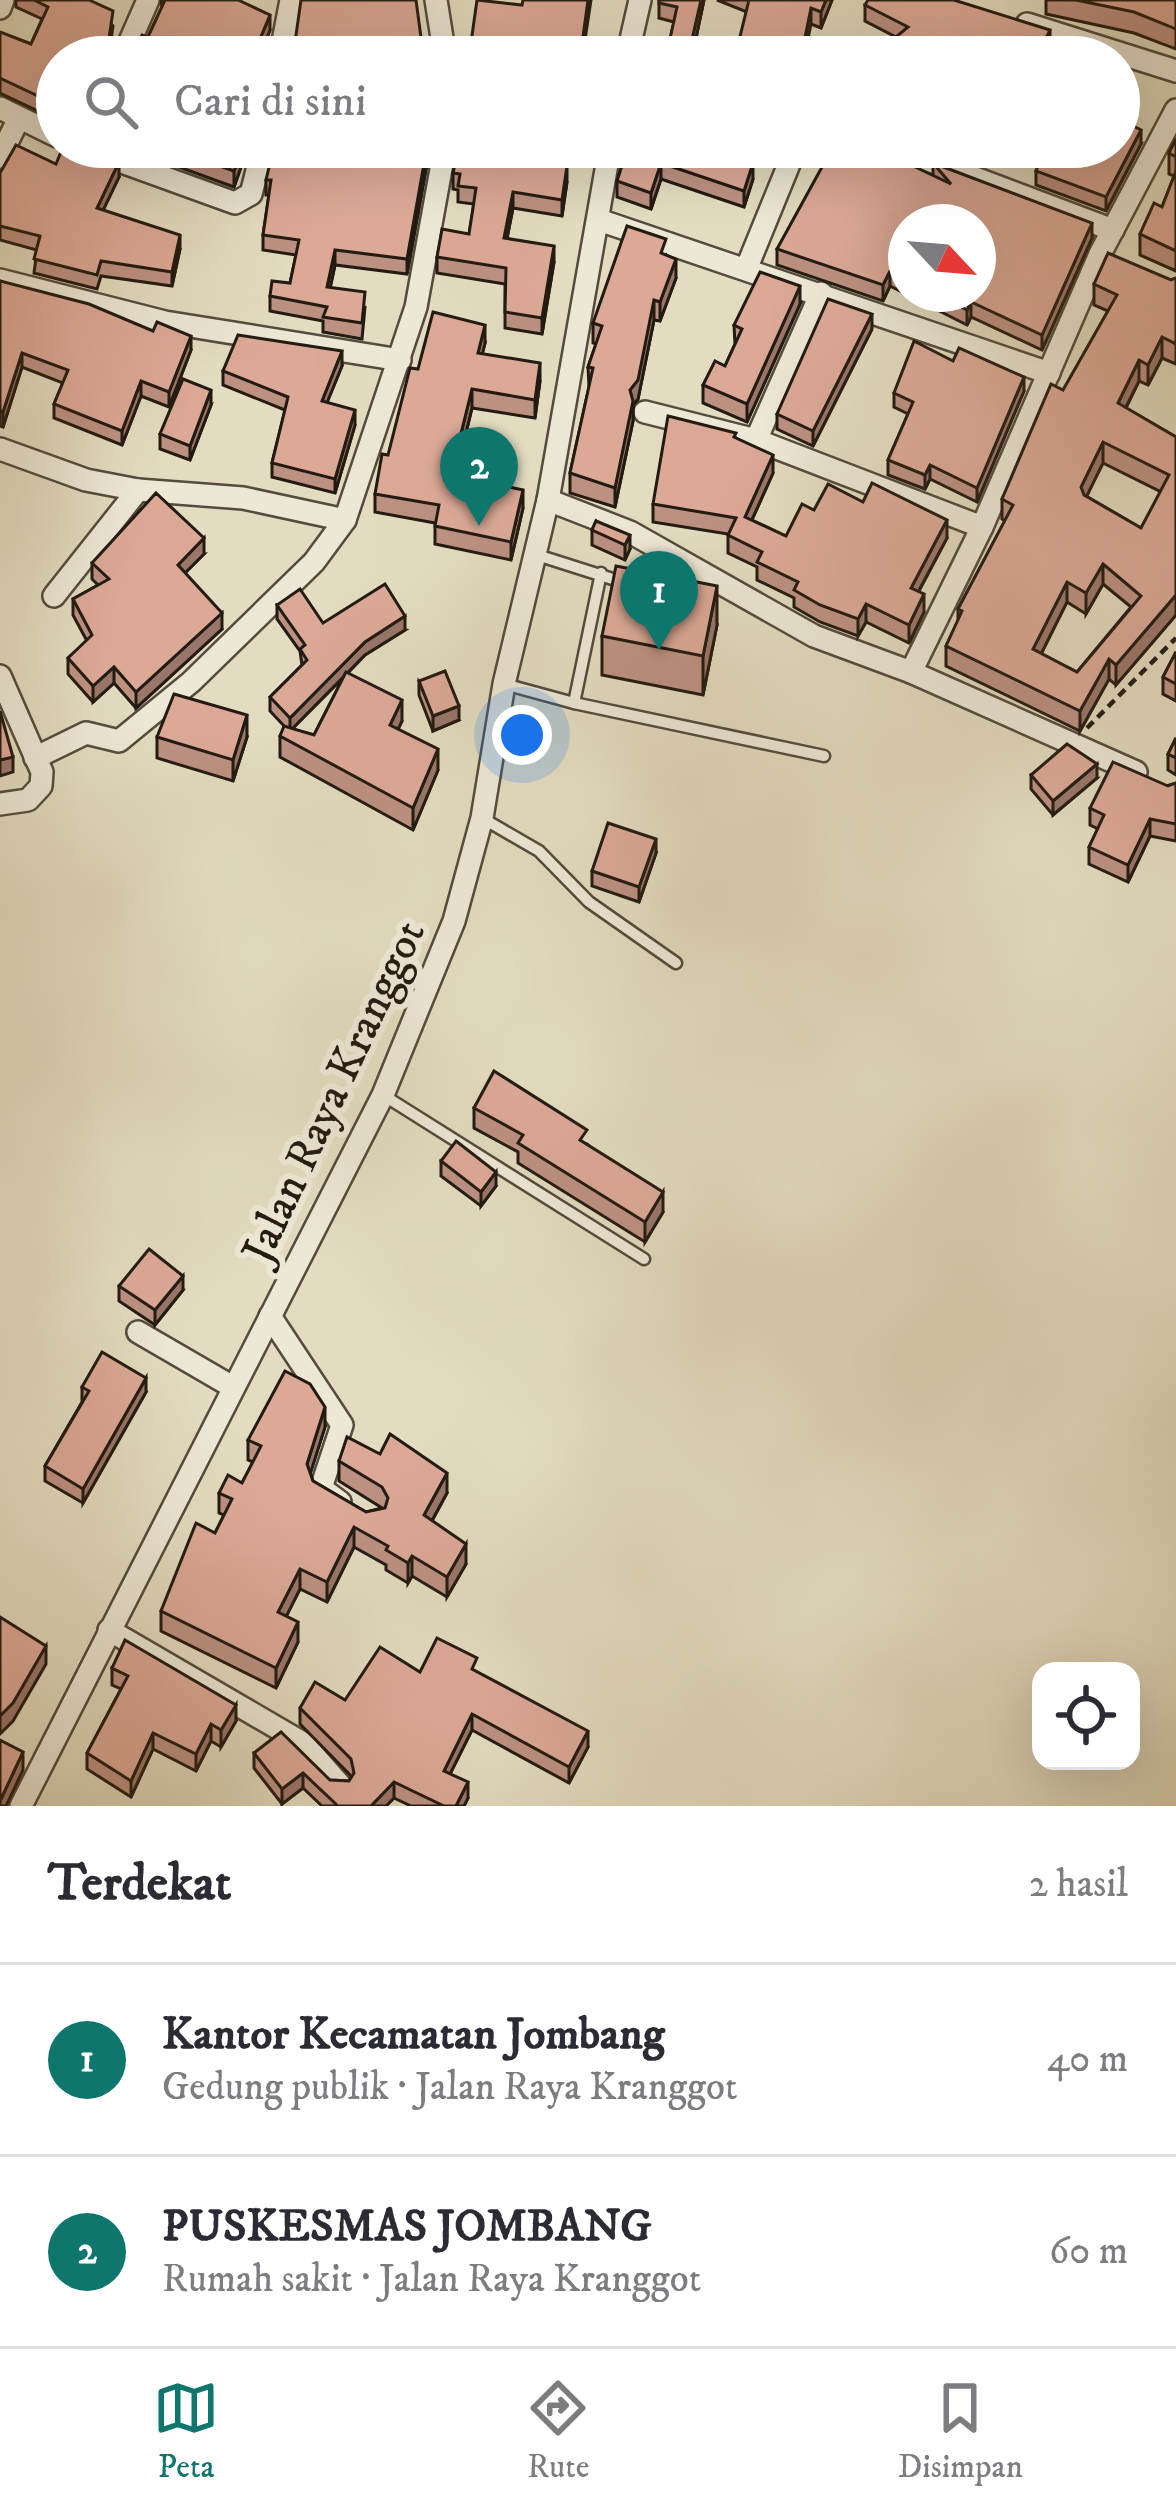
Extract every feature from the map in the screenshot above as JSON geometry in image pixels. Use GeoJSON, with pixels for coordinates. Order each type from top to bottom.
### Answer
{"type":"FeatureCollection","features":[{"type":"Feature","properties":{"kind":"street"},"geometry":{"type":"LineString","coordinates":[[132,36],[148,0]]}},
{"type":"Feature","properties":{"kind":"street"},"geometry":{"type":"LineString","coordinates":[[284,36],[291,0]]}},
{"type":"Feature","properties":{"kind":"street"},"geometry":{"type":"LineString","coordinates":[[436,0],[442,36]]}},
{"type":"Feature","properties":{"kind":"street"},"geometry":{"type":"LineString","coordinates":[[632,36],[640,0]]}},
{"type":"Feature","properties":{"kind":"street"},"geometry":{"type":"LineString","coordinates":[[994,14],[1064,36]]}},
{"type":"Feature","properties":{"kind":"street"},"geometry":{"type":"LineString","coordinates":[[1140,60],[1176,71]]}},
{"type":"Feature","properties":{"kind":"street"},"geometry":{"type":"LineString","coordinates":[[911,672],[1049,374],[1110,258],[1112,230],[1176,110]]}},
{"type":"Feature","properties":{"kind":"street"},"geometry":{"type":"LineString","coordinates":[[0,157],[9,113]]}},
{"type":"Feature","properties":{"kind":"street"},"geometry":{"type":"LineString","coordinates":[[139,168],[235,203],[251,194],[258,168]]}},
{"type":"Feature","properties":{"kind":"street"},"geometry":{"type":"LineString","coordinates":[[35,758],[86,733],[118,741],[191,682],[314,562],[345,520],[400,360],[430,246],[442,168]]}},
{"type":"Feature","properties":{"kind":"street","name":"Jalan Raya Kranggot"},"geometry":{"type":"LineString","coordinates":[[21,1806],[383,1095],[454,921],[482,818],[504,685],[548,500],[605,168]]}},
{"type":"Feature","properties":{"kind":"street"},"geometry":{"type":"LineString","coordinates":[[747,267],[787,168]]}},
{"type":"Feature","properties":{"kind":"street"},"geometry":{"type":"LineString","coordinates":[[948,168],[1112,230]]}},
{"type":"Feature","properties":{"kind":"street"},"geometry":{"type":"LineString","coordinates":[[598,220],[747,267],[1049,374]]}},
{"type":"Feature","properties":{"kind":"street"},"geometry":{"type":"LineString","coordinates":[[0,280],[165,322],[400,360]]}},
{"type":"Feature","properties":{"kind":"street"},"geometry":{"type":"LineString","coordinates":[[755,440],[820,293]]}},
{"type":"Feature","properties":{"kind":"street"},"geometry":{"type":"LineString","coordinates":[[645,412],[755,440],[982,527]]}},
{"type":"Feature","properties":{"kind":"street"},"geometry":{"type":"LineString","coordinates":[[0,449],[86,480],[139,490],[210,493],[345,520]]}},
{"type":"Feature","properties":{"kind":"street"},"geometry":{"type":"LineString","coordinates":[[54,596],[139,490]]}},
{"type":"Feature","properties":{"kind":"street"},"geometry":{"type":"LineString","coordinates":[[548,500],[630,532],[814,636],[911,672],[1153,780]]}},
{"type":"Feature","properties":{"kind":"street"},"geometry":{"type":"LineString","coordinates":[[0,676],[35,758],[41,786],[28,800],[0,805]]}},
{"type":"Feature","properties":{"kind":"street"},"geometry":{"type":"LineString","coordinates":[[270,1316],[342,1425],[322,1488],[358,1511]]}},
{"type":"Feature","properties":{"kind":"street"},"geometry":{"type":"LineString","coordinates":[[138,1332],[231,1387]]}},
{"type":"Feature","properties":{"kind":"street"},"geometry":{"type":"LineString","coordinates":[[109,1630],[303,1743],[340,1785]]}},
{"type":"Feature","properties":{"kind":"lane"},"geometry":{"type":"LineString","coordinates":[[534,554],[642,590]]}},
{"type":"Feature","properties":{"kind":"lane"},"geometry":{"type":"LineString","coordinates":[[574,703],[601,573]]}},
{"type":"Feature","properties":{"kind":"lane"},"geometry":{"type":"LineString","coordinates":[[504,685],[824,756]]}},
{"type":"Feature","properties":{"kind":"lane"},"geometry":{"type":"LineString","coordinates":[[482,818],[539,851],[589,902],[676,963]]}},
{"type":"Feature","properties":{"kind":"lane"},"geometry":{"type":"LineString","coordinates":[[383,1095],[644,1258]]}},
{"type":"Feature","properties":{"kind":"path"},"geometry":{"type":"LineString","coordinates":[[1072,744],[1176,638]]}},
{"type":"Feature","properties":{"kind":"building"},"geometry":{"type":"Polygon","coordinates":[[[34,0],[89,0],[113,11],[109,36],[36,36],[36,95],[0,78],[0,32],[31,44],[48,7],[34,0]]]}},
{"type":"Feature","properties":{"kind":"building"},"geometry":{"type":"Polygon","coordinates":[[[165,0],[238,0],[270,15],[261,36],[148,36],[165,0]]]}},
{"type":"Feature","properties":{"kind":"building"},"geometry":{"type":"Polygon","coordinates":[[[301,0],[416,0],[421,36],[296,36],[301,0]]]}},
{"type":"Feature","properties":{"kind":"building"},"geometry":{"type":"Polygon","coordinates":[[[477,0],[522,5],[523,0],[588,0],[583,36],[472,36],[477,0]]]}},
{"type":"Feature","properties":{"kind":"building"},"geometry":{"type":"Polygon","coordinates":[[[701,0],[693,36],[671,36],[677,7],[659,3],[701,0]]]}},
{"type":"Feature","properties":{"kind":"building"},"geometry":{"type":"Polygon","coordinates":[[[749,0],[826,0],[821,12],[811,8],[805,36],[740,36],[749,0]]]}},
{"type":"Feature","properties":{"kind":"building"},"geometry":{"type":"Polygon","coordinates":[[[868,0],[954,0],[1050,30],[1047,36],[897,36],[908,27],[865,5],[868,0]]]}},
{"type":"Feature","properties":{"kind":"building"},"geometry":{"type":"Polygon","coordinates":[[[1076,0],[1176,0],[1176,29],[1134,12],[1076,0]]]}},
{"type":"Feature","properties":{"kind":"building"},"geometry":{"type":"Polygon","coordinates":[[[16,145],[36,154],[36,168],[116,168],[97,208],[180,235],[172,272],[101,261],[97,275],[34,259],[40,236],[0,226],[0,173],[16,145]]]}},
{"type":"Feature","properties":{"kind":"building"},"geometry":{"type":"Polygon","coordinates":[[[269,168],[423,168],[407,259],[335,250],[327,287],[365,292],[362,323],[323,317],[327,307],[270,296],[272,281],[290,283],[299,240],[263,235],[271,180],[266,180],[269,168]]]}},
{"type":"Feature","properties":{"kind":"building"},"geometry":{"type":"Polygon","coordinates":[[[454,168],[567,168],[562,200],[513,192],[504,238],[554,246],[542,318],[505,312],[506,268],[437,257],[442,229],[469,234],[476,188],[458,186],[460,174],[453,173],[454,168]]]}},
{"type":"Feature","properties":{"kind":"building"},"geometry":{"type":"Polygon","coordinates":[[[621,168],[659,168],[651,193],[617,181],[621,168]]]}},
{"type":"Feature","properties":{"kind":"building"},"geometry":{"type":"Polygon","coordinates":[[[676,168],[751,168],[744,191],[676,168]]]}},
{"type":"Feature","properties":{"kind":"building"},"geometry":{"type":"Polygon","coordinates":[[[821,168],[917,168],[951,184],[937,168],[946,168],[1092,223],[1042,335],[993,312],[996,204],[888,204],[888,275],[883,285],[777,249],[821,168]]]}},
{"type":"Feature","properties":{"kind":"building"},"geometry":{"type":"Polygon","coordinates":[[[1037,168],[1121,168],[1106,197],[1037,168]]]}},
{"type":"Feature","properties":{"kind":"building"},"geometry":{"type":"Polygon","coordinates":[[[1176,171],[1176,251],[1140,234],[1154,203],[1162,207],[1176,171]]]}},
{"type":"Feature","properties":{"kind":"building"},"geometry":{"type":"Polygon","coordinates":[[[627,226],[666,239],[661,253],[676,259],[660,302],[654,300],[638,380],[630,390],[633,401],[615,488],[570,473],[593,368],[588,367],[602,326],[593,323],[627,226]]]}},
{"type":"Feature","properties":{"kind":"building"},"geometry":{"type":"Polygon","coordinates":[[[1108,253],[1171,280],[1176,278],[1176,344],[1162,337],[1148,365],[1139,360],[1118,403],[1176,437],[1176,595],[1116,665],[1109,659],[1080,711],[946,646],[962,611],[958,609],[1013,505],[1002,499],[1051,384],[1063,390],[1117,295],[1094,284],[1108,253]],[[1103,442],[1081,487],[1084,495],[1141,528],[1169,475],[1103,442]],[[1103,564],[1086,593],[1067,582],[1033,649],[1077,672],[1141,596],[1103,564]]]}},
{"type":"Feature","properties":{"kind":"building"},"geometry":{"type":"Polygon","coordinates":[[[760,272],[800,286],[747,404],[703,385],[715,361],[725,366],[742,329],[734,325],[760,272]]]}},
{"type":"Feature","properties":{"kind":"building"},"geometry":{"type":"Polygon","coordinates":[[[0,281],[89,304],[153,331],[157,322],[191,336],[169,392],[141,381],[122,431],[54,404],[68,370],[22,353],[0,411],[0,281]]]}},
{"type":"Feature","properties":{"kind":"building"},"geometry":{"type":"Polygon","coordinates":[[[828,299],[872,314],[813,431],[777,414],[828,299]]]}},
{"type":"Feature","properties":{"kind":"building"},"geometry":{"type":"Polygon","coordinates":[[[433,312],[485,325],[478,353],[540,363],[535,400],[472,389],[451,474],[523,490],[511,542],[435,526],[439,505],[375,494],[382,454],[388,455],[410,368],[418,369],[433,312]]]}},
{"type":"Feature","properties":{"kind":"building"},"geometry":{"type":"Polygon","coordinates":[[[238,335],[342,351],[322,401],[355,410],[335,479],[272,463],[288,397],[223,371],[238,335]]]}},
{"type":"Feature","properties":{"kind":"building"},"geometry":{"type":"Polygon","coordinates":[[[914,341],[953,361],[959,348],[1024,377],[977,488],[930,465],[925,475],[888,460],[913,402],[894,393],[914,341]]]}},
{"type":"Feature","properties":{"kind":"building"},"geometry":{"type":"Polygon","coordinates":[[[183,379],[211,390],[190,446],[160,434],[183,379]]]}},
{"type":"Feature","properties":{"kind":"building"},"geometry":{"type":"Polygon","coordinates":[[[668,416],[736,433],[734,437],[773,455],[745,517],[786,536],[802,504],[814,510],[828,484],[863,502],[872,483],[947,520],[911,588],[924,594],[909,625],[866,604],[858,619],[794,590],[798,582],[757,562],[762,552],[728,535],[736,518],[653,504],[668,416]]]}},
{"type":"Feature","properties":{"kind":"building"},"geometry":{"type":"Polygon","coordinates":[[[156,493],[204,538],[178,565],[222,613],[136,692],[114,667],[93,686],[68,658],[92,635],[73,599],[109,579],[92,563],[156,493]]]}},
{"type":"Feature","properties":{"kind":"building"},"geometry":{"type":"Polygon","coordinates":[[[596,521],[630,535],[625,545],[592,530],[596,521]]]}},
{"type":"Feature","properties":{"kind":"building"},"geometry":{"type":"Polygon","coordinates":[[[616,566],[717,586],[703,656],[602,636],[616,566]]]}},
{"type":"Feature","properties":{"kind":"building"},"geometry":{"type":"Polygon","coordinates":[[[385,584],[405,616],[365,642],[290,718],[270,697],[307,660],[300,649],[305,645],[277,605],[300,589],[323,623],[385,584]]]}},
{"type":"Feature","properties":{"kind":"building"},"geometry":{"type":"Polygon","coordinates":[[[1176,652],[1176,684],[1163,677],[1176,652]]]}},
{"type":"Feature","properties":{"kind":"building"},"geometry":{"type":"Polygon","coordinates":[[[445,671],[459,706],[433,716],[419,681],[445,671]]]}},
{"type":"Feature","properties":{"kind":"building"},"geometry":{"type":"Polygon","coordinates":[[[346,672],[402,700],[390,725],[438,749],[413,808],[280,736],[284,726],[314,735],[346,672]]]}},
{"type":"Feature","properties":{"kind":"building"},"geometry":{"type":"Polygon","coordinates":[[[174,694],[247,715],[233,760],[157,737],[174,694]]]}},
{"type":"Feature","properties":{"kind":"building"},"geometry":{"type":"Polygon","coordinates":[[[0,711],[13,757],[0,760],[0,711]]]}},
{"type":"Feature","properties":{"kind":"building"},"geometry":{"type":"Polygon","coordinates":[[[1067,744],[1097,764],[1053,801],[1031,775],[1067,744]]]}},
{"type":"Feature","properties":{"kind":"building"},"geometry":{"type":"Polygon","coordinates":[[[1113,762],[1168,786],[1176,783],[1176,824],[1150,819],[1128,865],[1089,847],[1104,815],[1090,808],[1113,762]]]}},
{"type":"Feature","properties":{"kind":"building"},"geometry":{"type":"Polygon","coordinates":[[[608,823],[656,839],[639,887],[592,871],[608,823]]]}},
{"type":"Feature","properties":{"kind":"building"},"geometry":{"type":"Polygon","coordinates":[[[494,1071],[587,1130],[580,1140],[663,1192],[645,1222],[518,1143],[523,1135],[474,1108],[494,1071]]]}},
{"type":"Feature","properties":{"kind":"building"},"geometry":{"type":"Polygon","coordinates":[[[456,1141],[496,1172],[481,1192],[441,1161],[456,1141]]]}},
{"type":"Feature","properties":{"kind":"building"},"geometry":{"type":"Polygon","coordinates":[[[149,1249],[183,1276],[155,1310],[119,1286],[149,1249]]]}},
{"type":"Feature","properties":{"kind":"building"},"geometry":{"type":"Polygon","coordinates":[[[102,1352],[146,1378],[83,1489],[45,1466],[89,1391],[82,1387],[102,1352]]]}},
{"type":"Feature","properties":{"kind":"building"},"geometry":{"type":"Polygon","coordinates":[[[285,1371],[310,1384],[325,1407],[307,1464],[313,1481],[366,1512],[385,1508],[388,1498],[382,1487],[339,1461],[347,1437],[380,1454],[390,1434],[447,1473],[424,1515],[466,1544],[447,1577],[412,1556],[408,1563],[354,1527],[327,1582],[300,1569],[278,1612],[298,1622],[276,1668],[161,1611],[196,1523],[215,1533],[232,1499],[219,1493],[228,1475],[242,1483],[261,1446],[248,1440],[285,1371]]]}},
{"type":"Feature","properties":{"kind":"building"},"geometry":{"type":"Polygon","coordinates":[[[0,1617],[46,1646],[13,1703],[0,1716],[0,1617]]]}},
{"type":"Feature","properties":{"kind":"building"},"geometry":{"type":"Polygon","coordinates":[[[437,1638],[477,1658],[472,1669],[588,1731],[569,1767],[472,1714],[444,1771],[468,1782],[456,1806],[444,1806],[394,1782],[371,1806],[338,1806],[303,1773],[282,1789],[254,1753],[281,1732],[330,1780],[349,1781],[354,1773],[351,1759],[300,1708],[315,1682],[345,1700],[380,1647],[420,1672],[437,1638]]]}},
{"type":"Feature","properties":{"kind":"building"},"geometry":{"type":"Polygon","coordinates":[[[125,1640],[236,1705],[221,1730],[211,1724],[196,1754],[153,1733],[131,1781],[87,1753],[128,1676],[112,1668],[125,1640]]]}},
{"type":"Feature","properties":{"kind":"building"},"geometry":{"type":"Polygon","coordinates":[[[0,1740],[23,1752],[0,1801],[0,1740]]]}},
{"type":"Feature","properties":{"kind":"place","name":"PUSKESMAS JOMBANG"},"geometry":{"type":"Point","coordinates":[479,526]}},
{"type":"Feature","properties":{"kind":"place","name":"Kantor Kecamatan Jombang"},"geometry":{"type":"Point","coordinates":[659,650]}}]}
